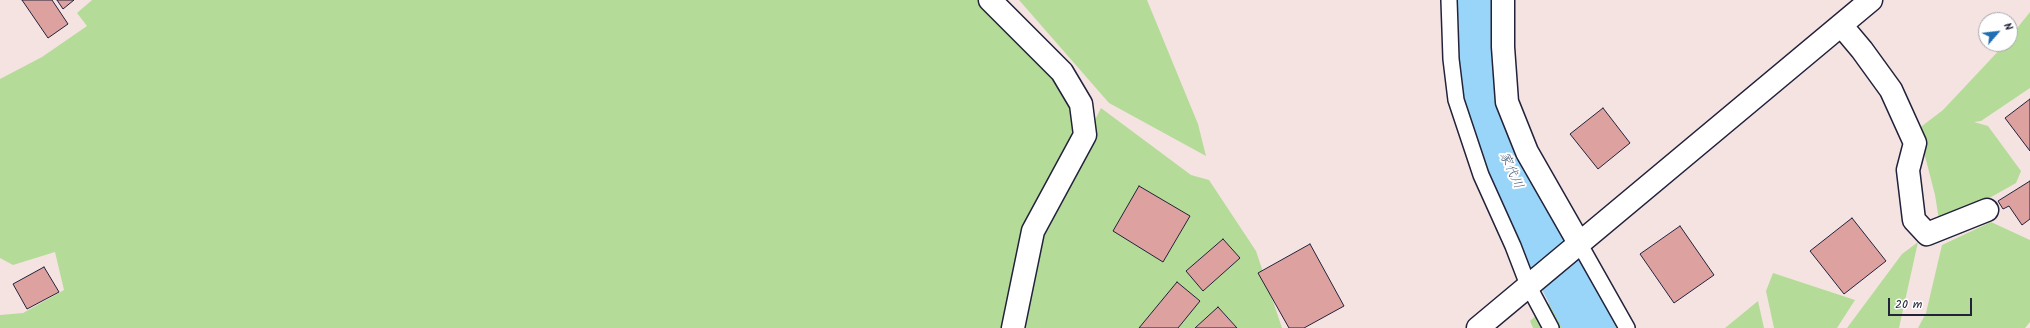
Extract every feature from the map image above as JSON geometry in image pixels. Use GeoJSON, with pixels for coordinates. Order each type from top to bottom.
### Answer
{"type":"FeatureCollection","features":[{"type":"Feature","properties":{"kind":"street"},"geometry":{"type":"LineString","coordinates":[[990,0],[1062,72],[1081,104],[1085,135],[1033,232],[1013,328]]}},
{"type":"Feature","properties":{"kind":"street"},"geometry":{"type":"LineString","coordinates":[[1503,0],[1503,47],[1507,102],[1527,152],[1579,243]]}},
{"type":"Feature","properties":{"kind":"street"},"geometry":{"type":"LineString","coordinates":[[1478,328],[1872,0]]}},
{"type":"Feature","properties":{"kind":"street"},"geometry":{"type":"LineString","coordinates":[[1841,26],[1862,50],[1891,90],[1915,143],[1908,170],[1914,220],[1927,234],[1987,210]]}},
{"type":"Feature","properties":{"kind":"lane"},"geometry":{"type":"LineString","coordinates":[[1448,0],[1451,59],[1456,100],[1481,175],[1513,246],[1535,279],[1551,328]]}},
{"type":"Feature","properties":{"kind":"lane"},"geometry":{"type":"LineString","coordinates":[[1579,243],[1627,328]]}},
{"type":"Feature","properties":{"kind":"green space"},"geometry":{"type":"Polygon","coordinates":[[[92,0],[990,0],[1081,104],[1085,135],[1048,213],[1101,108],[1191,175],[1209,180],[1256,251],[1282,328],[0,328],[0,315],[23,313],[64,290],[55,252],[13,265],[0,258],[0,79],[42,57],[87,26],[77,13],[92,0]]]}},
{"type":"Feature","properties":{"kind":"green space"},"geometry":{"type":"Polygon","coordinates":[[[1019,0],[1147,0],[1198,124],[1206,156],[1109,103],[1019,0]]]}},
{"type":"Feature","properties":{"kind":"green space"},"geometry":{"type":"Polygon","coordinates":[[[1457,0],[1500,0],[1503,101],[1566,226],[1525,246],[1470,110],[1457,0]]]}},
{"type":"Feature","properties":{"kind":"green space"},"geometry":{"type":"Polygon","coordinates":[[[2030,12],[2030,88],[1981,121],[1974,122],[1988,126],[2021,171],[2016,183],[1940,226],[1935,195],[1918,129],[1943,110],[1997,52],[2018,52],[2018,27],[2030,12]]]}},
{"type":"Feature","properties":{"kind":"green space"},"geometry":{"type":"Polygon","coordinates":[[[1991,222],[2030,240],[2030,322],[2025,328],[1918,328],[1926,313],[1942,245],[1991,222]]]}},
{"type":"Feature","properties":{"kind":"green space"},"geometry":{"type":"Polygon","coordinates":[[[1918,242],[1899,328],[1847,328],[1902,254],[1918,242]]]}},
{"type":"Feature","properties":{"kind":"green space"},"geometry":{"type":"Polygon","coordinates":[[[1586,268],[1624,328],[1533,328],[1530,321],[1586,268]]]}},
{"type":"Feature","properties":{"kind":"green space"},"geometry":{"type":"Polygon","coordinates":[[[1773,273],[1855,300],[1837,328],[1774,328],[1766,291],[1773,273]]]}},
{"type":"Feature","properties":{"kind":"green space"},"geometry":{"type":"Polygon","coordinates":[[[1758,301],[1764,328],[1725,328],[1758,301]]]}},
{"type":"Feature","properties":{"kind":"building"},"geometry":{"type":"Polygon","coordinates":[[[22,0],[52,0],[68,24],[48,38],[22,0]]]}},
{"type":"Feature","properties":{"kind":"building"},"geometry":{"type":"Polygon","coordinates":[[[57,0],[74,0],[63,9],[57,0]]]}},
{"type":"Feature","properties":{"kind":"building"},"geometry":{"type":"Polygon","coordinates":[[[2030,99],[2030,151],[2005,118],[2030,99]]]}},
{"type":"Feature","properties":{"kind":"building"},"geometry":{"type":"Polygon","coordinates":[[[1603,108],[1630,143],[1598,169],[1570,134],[1603,108]]]}},
{"type":"Feature","properties":{"kind":"building"},"geometry":{"type":"Polygon","coordinates":[[[2030,181],[2030,219],[2022,225],[2009,206],[2003,209],[1998,201],[2030,181]]]}},
{"type":"Feature","properties":{"kind":"building"},"geometry":{"type":"Polygon","coordinates":[[[1139,186],[1190,216],[1163,262],[1113,231],[1139,186]]]}},
{"type":"Feature","properties":{"kind":"building"},"geometry":{"type":"Polygon","coordinates":[[[1852,218],[1886,261],[1844,294],[1810,251],[1852,218]]]}},
{"type":"Feature","properties":{"kind":"building"},"geometry":{"type":"Polygon","coordinates":[[[1680,226],[1714,275],[1674,303],[1640,254],[1680,226]]]}},
{"type":"Feature","properties":{"kind":"building"},"geometry":{"type":"Polygon","coordinates":[[[1223,239],[1240,258],[1203,291],[1186,271],[1223,239]]]}},
{"type":"Feature","properties":{"kind":"building"},"geometry":{"type":"Polygon","coordinates":[[[1310,244],[1344,306],[1304,328],[1289,328],[1258,273],[1310,244]]]}},
{"type":"Feature","properties":{"kind":"building"},"geometry":{"type":"Polygon","coordinates":[[[44,267],[59,292],[27,309],[13,284],[44,267]]]}},
{"type":"Feature","properties":{"kind":"building"},"geometry":{"type":"Polygon","coordinates":[[[1177,282],[1200,301],[1178,328],[1139,328],[1177,282]]]}},
{"type":"Feature","properties":{"kind":"building"},"geometry":{"type":"Polygon","coordinates":[[[1218,307],[1237,328],[1195,328],[1218,307]]]}},
{"type":"Feature","properties":{"kind":"waterway","name":"家代川"},"geometry":{"type":"LineString","coordinates":[[1476,0],[1477,40],[1486,112],[1515,183],[1590,328]]}}]}
